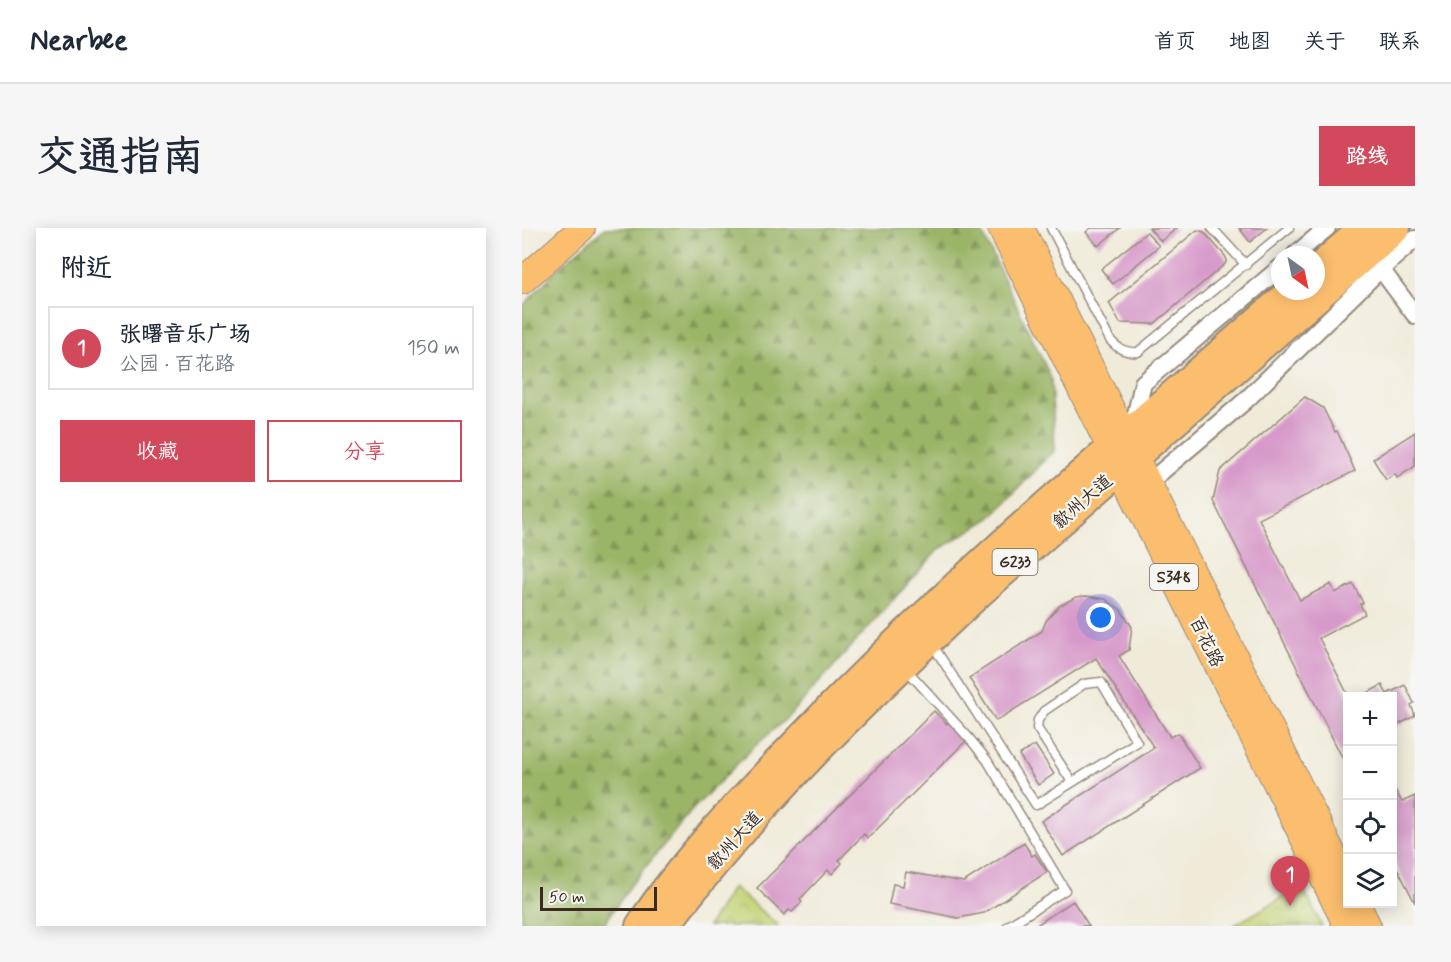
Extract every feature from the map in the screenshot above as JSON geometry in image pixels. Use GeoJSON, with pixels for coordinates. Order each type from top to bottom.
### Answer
{"type":"FeatureCollection","features":[{"type":"Feature","properties":{"kind":"highway","name":"歙州大道"},"geometry":{"type":"LineString","coordinates":[[640,926],[702,846],[837,701],[964,579],[1396,228]]}},
{"type":"Feature","properties":{"kind":"highway","name":"歙州大道"},"geometry":{"type":"LineString","coordinates":[[1325,267],[1371,250]]}},
{"type":"Feature","properties":{"kind":"highway","name":"歙州大道"},"geometry":{"type":"LineString","coordinates":[[665,926],[718,860],[789,781],[902,666],[1282,300]]}},
{"type":"Feature","properties":{"kind":"main road"},"geometry":{"type":"LineString","coordinates":[[522,281],[582,228]]}},
{"type":"Feature","properties":{"kind":"main road","name":"百花路"},"geometry":{"type":"LineString","coordinates":[[1001,228],[1125,449],[1148,483],[1343,876]]}},
{"type":"Feature","properties":{"kind":"main road","name":"百花路"},"geometry":{"type":"LineString","coordinates":[[1021,228],[1347,926]]}},
{"type":"Feature","properties":{"kind":"main road"},"geometry":{"type":"LineString","coordinates":[[1359,908],[1368,926]]}},
{"type":"Feature","properties":{"kind":"street"},"geometry":{"type":"LineString","coordinates":[[1306,246],[1327,228]]}},
{"type":"Feature","properties":{"kind":"street"},"geometry":{"type":"LineString","coordinates":[[1148,483],[1245,401],[1371,250],[1415,239]]}},
{"type":"Feature","properties":{"kind":"street"},"geometry":{"type":"LineString","coordinates":[[1371,250],[1415,315]]}},
{"type":"Feature","properties":{"kind":"street"},"geometry":{"type":"LineString","coordinates":[[1125,449],[1143,383],[1271,276]]}},
{"type":"Feature","properties":{"kind":"lane"},"geometry":{"type":"LineString","coordinates":[[1051,228],[1110,340],[1119,348],[1131,353],[1138,352],[1289,228]]}},
{"type":"Feature","properties":{"kind":"lane"},"geometry":{"type":"LineString","coordinates":[[1212,228],[1246,265]]}},
{"type":"Feature","properties":{"kind":"lane"},"geometry":{"type":"LineString","coordinates":[[929,640],[1036,805],[1137,742],[1101,682],[1084,684],[1044,711],[1038,720],[1037,728],[1072,782]]}},
{"type":"Feature","properties":{"kind":"lane"},"geometry":{"type":"LineString","coordinates":[[902,666],[987,760],[1065,890],[1008,926]]}},
{"type":"Feature","properties":{"kind":"green space"},"geometry":{"type":"Polygon","coordinates":[[[605,228],[980,228],[1051,378],[1055,450],[990,518],[938,550],[788,717],[754,747],[692,810],[631,885],[603,926],[522,926],[522,307],[557,269],[605,228]]]}},
{"type":"Feature","properties":{"kind":"green space"},"geometry":{"type":"Polygon","coordinates":[[[1302,886],[1322,926],[1233,926],[1302,886]]]}},
{"type":"Feature","properties":{"kind":"green space"},"geometry":{"type":"Polygon","coordinates":[[[733,887],[779,926],[708,926],[733,887]]]}},
{"type":"Feature","properties":{"kind":"building"},"geometry":{"type":"Polygon","coordinates":[[[1091,228],[1120,228],[1098,246],[1086,232],[1091,228]]]}},
{"type":"Feature","properties":{"kind":"building"},"geometry":{"type":"Polygon","coordinates":[[[1149,228],[1177,228],[1161,241],[1149,228]]]}},
{"type":"Feature","properties":{"kind":"building"},"geometry":{"type":"Polygon","coordinates":[[[1239,228],[1267,228],[1250,242],[1239,228]]]}},
{"type":"Feature","properties":{"kind":"building"},"geometry":{"type":"Polygon","coordinates":[[[1197,230],[1204,232],[1225,256],[1227,260],[1225,264],[1154,324],[1120,323],[1109,303],[1197,230]]]}},
{"type":"Feature","properties":{"kind":"building"},"geometry":{"type":"Polygon","coordinates":[[[1147,232],[1159,246],[1113,284],[1101,269],[1147,232]]]}},
{"type":"Feature","properties":{"kind":"building"},"geometry":{"type":"Polygon","coordinates":[[[1305,397],[1323,408],[1335,432],[1337,431],[1355,471],[1259,519],[1300,600],[1331,584],[1335,593],[1353,584],[1363,603],[1360,604],[1365,614],[1319,638],[1346,692],[1343,692],[1343,759],[1213,501],[1220,471],[1305,397]]]}},
{"type":"Feature","properties":{"kind":"building"},"geometry":{"type":"Polygon","coordinates":[[[1415,432],[1415,466],[1397,478],[1395,474],[1386,480],[1373,459],[1415,432]]]}},
{"type":"Feature","properties":{"kind":"building"},"geometry":{"type":"Polygon","coordinates":[[[1076,597],[1105,599],[1121,610],[1132,627],[1129,650],[1119,656],[1170,737],[1178,733],[1200,768],[1063,856],[1041,821],[1154,748],[1096,658],[996,721],[969,678],[1042,631],[1046,621],[1059,606],[1076,597]]]}},
{"type":"Feature","properties":{"kind":"building"},"geometry":{"type":"Polygon","coordinates":[[[1382,685],[1386,692],[1369,692],[1382,685]]]}},
{"type":"Feature","properties":{"kind":"building"},"geometry":{"type":"Polygon","coordinates":[[[1405,685],[1414,703],[1411,705],[1415,716],[1397,725],[1397,692],[1391,692],[1405,685]]]}},
{"type":"Feature","properties":{"kind":"building"},"geometry":{"type":"Polygon","coordinates":[[[934,711],[947,724],[950,721],[968,739],[868,838],[864,834],[839,860],[842,863],[832,874],[828,870],[800,899],[802,902],[792,912],[789,910],[784,915],[757,888],[934,711]]]}},
{"type":"Feature","properties":{"kind":"building"},"geometry":{"type":"Polygon","coordinates":[[[1035,745],[1054,774],[1038,785],[1019,755],[1035,745]]]}},
{"type":"Feature","properties":{"kind":"building"},"geometry":{"type":"Polygon","coordinates":[[[1397,793],[1402,802],[1415,796],[1415,903],[1397,868],[1397,793]]]}},
{"type":"Feature","properties":{"kind":"building"},"geometry":{"type":"Polygon","coordinates":[[[1024,843],[1032,856],[1035,854],[1047,872],[984,913],[958,918],[889,904],[893,884],[903,886],[906,872],[964,882],[1024,843]]]}},
{"type":"Feature","properties":{"kind":"building"},"geometry":{"type":"Polygon","coordinates":[[[1073,901],[1089,926],[1035,926],[1073,901]]]}},
{"type":"Feature","properties":{"kind":"place","name":"张曙音乐广场"},"geometry":{"type":"Point","coordinates":[1290,906]}}]}
